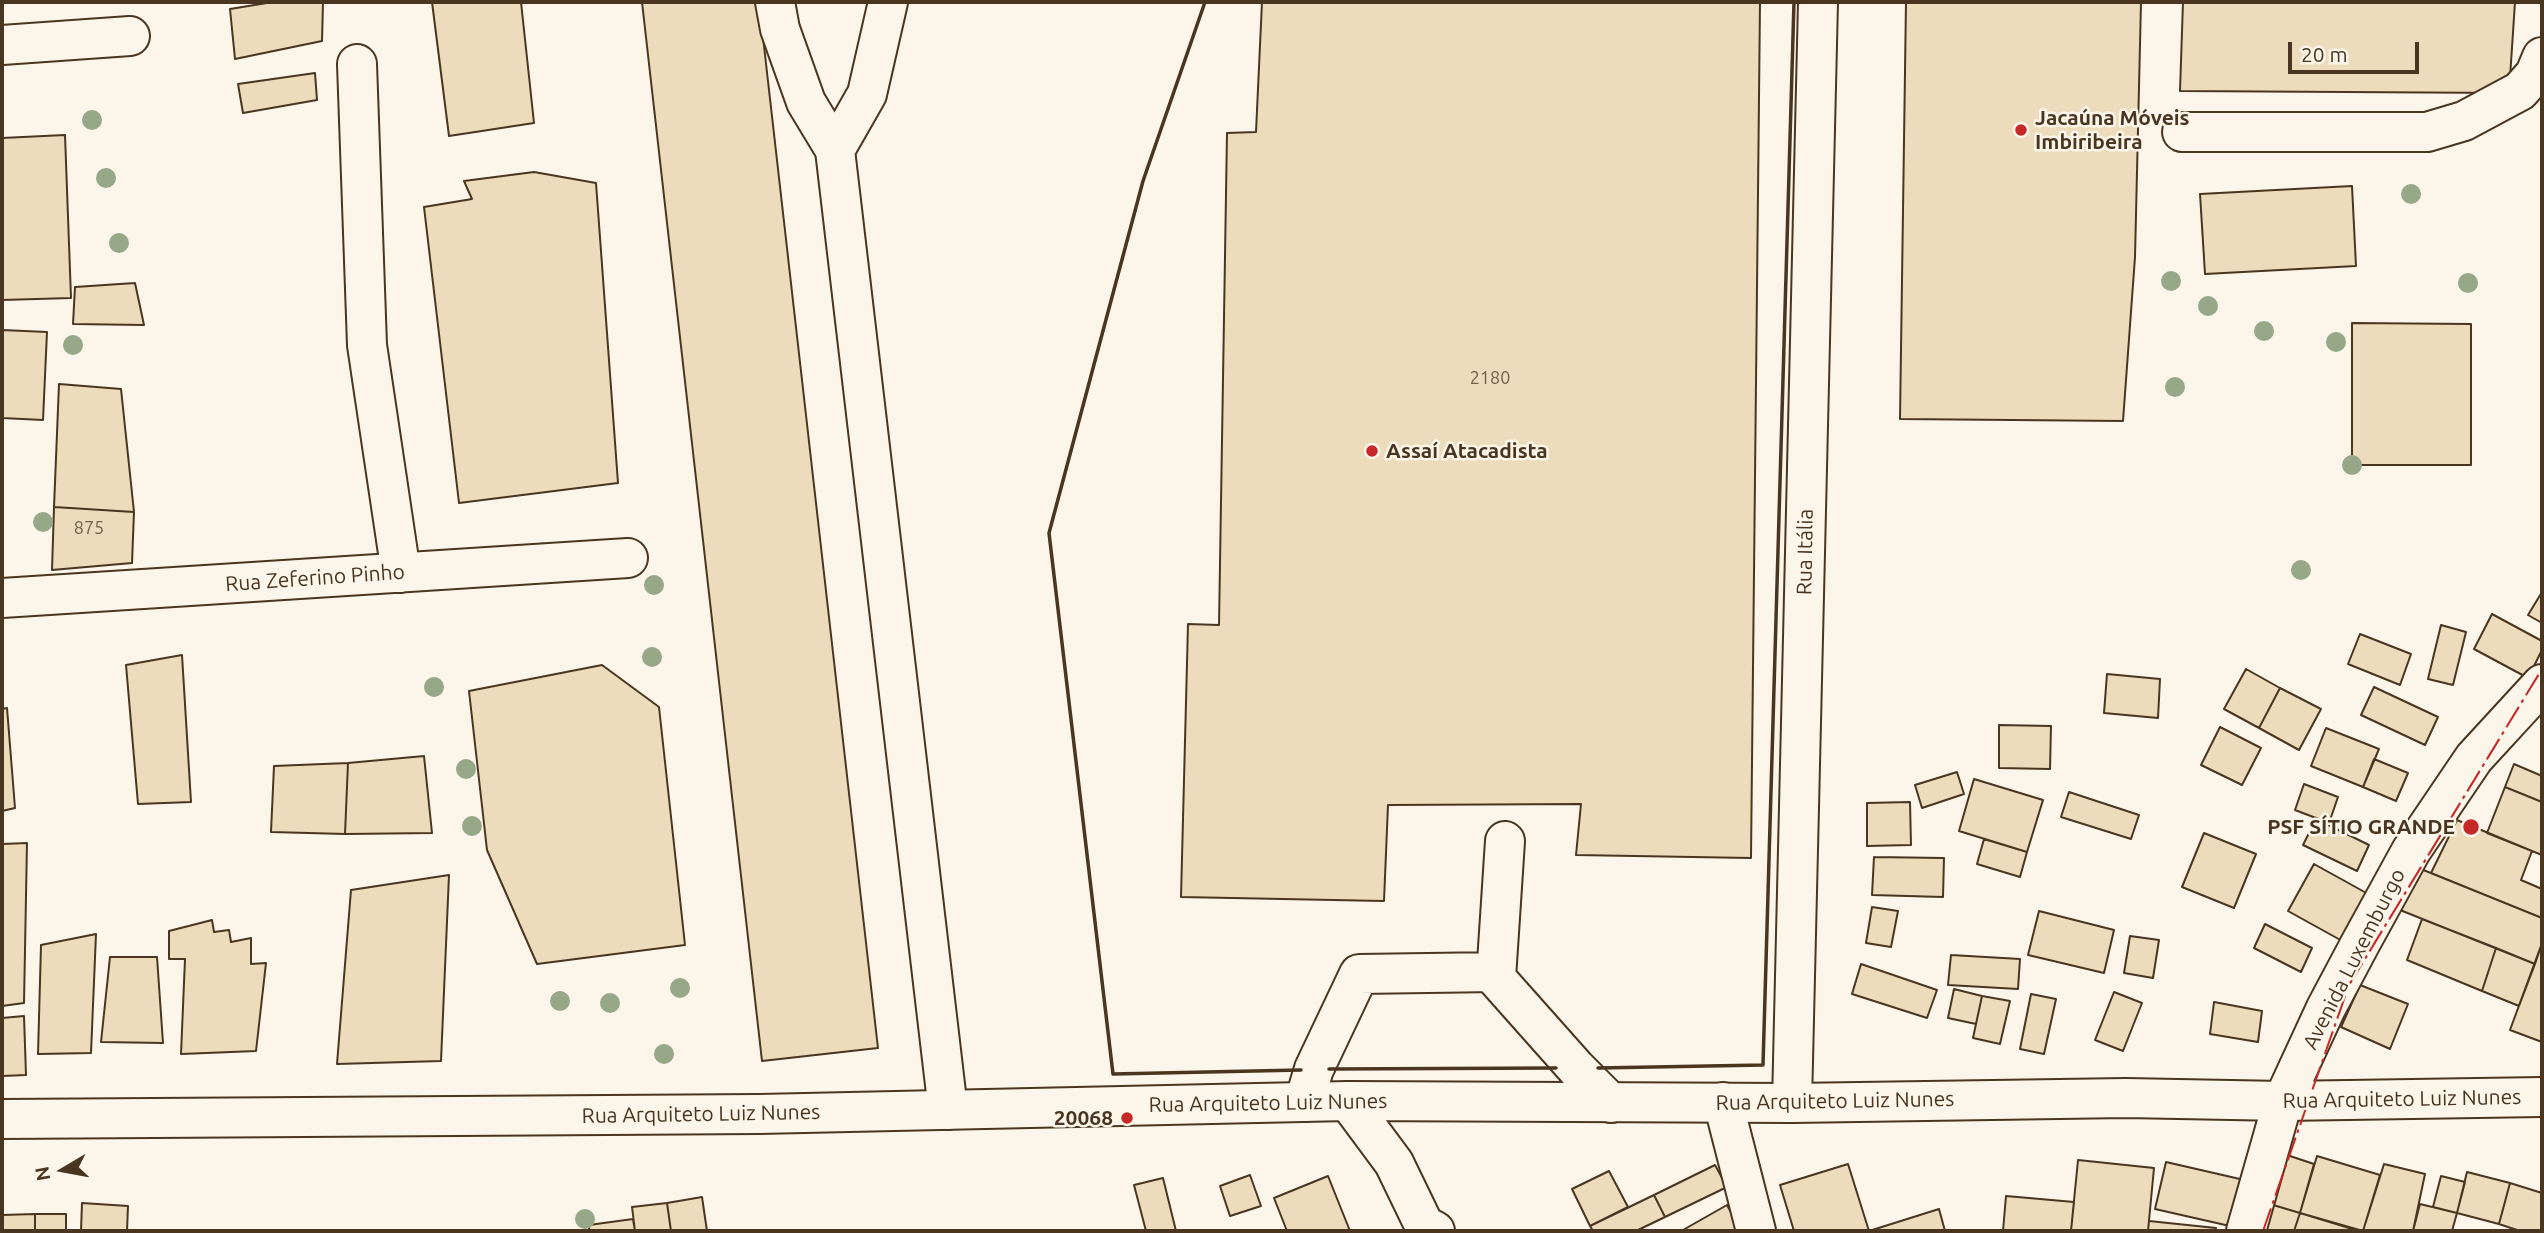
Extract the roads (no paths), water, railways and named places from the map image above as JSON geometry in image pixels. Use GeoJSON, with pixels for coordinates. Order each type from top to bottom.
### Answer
{"type":"FeatureCollection","features":[{"type":"Feature","properties":{"kind":"street"},"geometry":{"type":"LineString","coordinates":[[775,2],[780,29],[806,102],[835,150],[948,1110]]}},
{"type":"Feature","properties":{"kind":"street"},"geometry":{"type":"LineString","coordinates":[[835,150],[867,94],[888,2]]}},
{"type":"Feature","properties":{"kind":"street","name":"Rua Itália"},"geometry":{"type":"LineString","coordinates":[[1792,1103],[1818,2]]}},
{"type":"Feature","properties":{"kind":"street"},"geometry":{"type":"LineString","coordinates":[[2,45],[130,36]]}},
{"type":"Feature","properties":{"kind":"street"},"geometry":{"type":"LineString","coordinates":[[2182,132],[2427,132],[2464,121],[2520,91],[2535,74],[2542,57]]}},
{"type":"Feature","properties":{"kind":"street"},"geometry":{"type":"LineString","coordinates":[[356,64],[367,345],[401,573]]}},
{"type":"Feature","properties":{"kind":"street","name":"Rua Zeferino Pinho"},"geometry":{"type":"LineString","coordinates":[[2,598],[628,558]]}},
{"type":"Feature","properties":{"kind":"street","name":"Avenida Luxemburgo"},"geometry":{"type":"LineString","coordinates":[[2246,1231],[2283,1101],[2326,1008],[2411,851],[2474,758],[2542,684]]}},
{"type":"Feature","properties":{"kind":"street"},"geometry":{"type":"LineString","coordinates":[[1505,841],[1496,978],[1611,1103]]}},
{"type":"Feature","properties":{"kind":"street"},"geometry":{"type":"LineString","coordinates":[[1304,1102],[1314,1069],[1359,974],[1496,972]]}},
{"type":"Feature","properties":{"kind":"street","name":"Rua Arquiteto Luiz Nunes"},"geometry":{"type":"LineString","coordinates":[[2,1119],[759,1114],[1348,1101],[1792,1103],[2126,1098],[2283,1101],[2538,1097]]}},
{"type":"Feature","properties":{"kind":"street"},"geometry":{"type":"LineString","coordinates":[[1348,1101],[1394,1163],[1424,1225],[1435,1231]]}},
{"type":"Feature","properties":{"kind":"street"},"geometry":{"type":"LineString","coordinates":[[1723,1102],[1756,1231]]}},
{"type":"Feature","properties":{"kind":"place","name":"Jacaúna Móveis Imbiribeira"},"geometry":{"type":"Point","coordinates":[2021,130]}},
{"type":"Feature","properties":{"kind":"place","name":"Assaí Atacadista"},"geometry":{"type":"Point","coordinates":[1372,451]}},
{"type":"Feature","properties":{"kind":"place","name":"PSF SÍTIO GRANDE"},"geometry":{"type":"Point","coordinates":[2471,827]}},
{"type":"Feature","properties":{"kind":"place","name":"20068"},"geometry":{"type":"Point","coordinates":[1127,1118]}}]}
